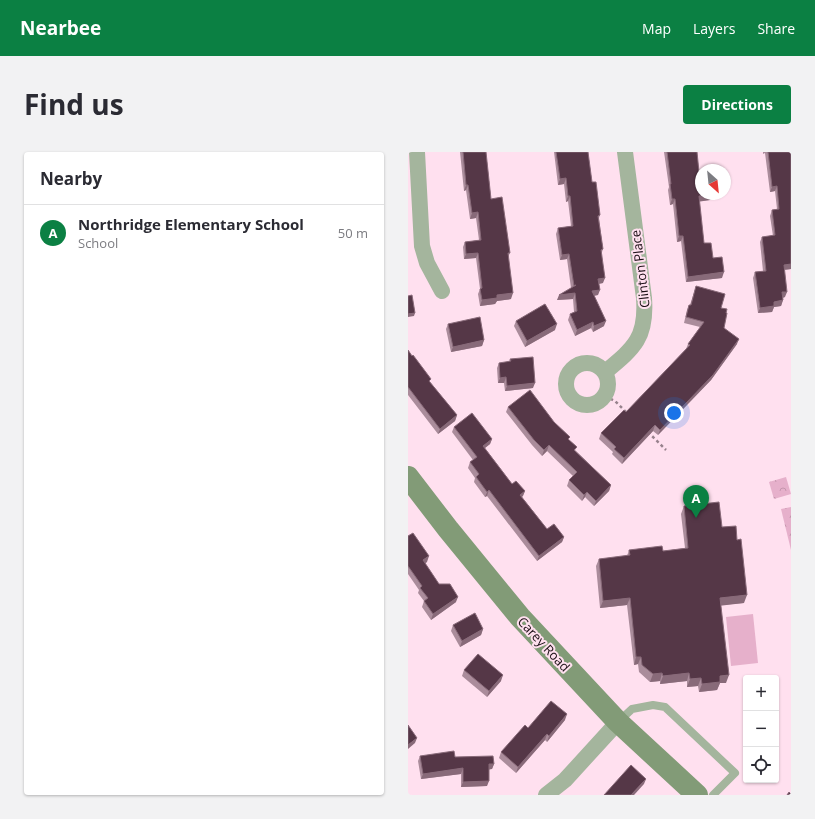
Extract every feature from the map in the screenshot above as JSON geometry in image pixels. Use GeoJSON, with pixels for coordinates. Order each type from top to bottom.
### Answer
{"type":"FeatureCollection","features":[{"type":"Feature","properties":{"kind":"street"},"geometry":{"type":"LineString","coordinates":[[417,152],[422,246],[427,263],[442,291]]}},
{"type":"Feature","properties":{"kind":"street","name":"Clinton Place"},"geometry":{"type":"LineString","coordinates":[[605,372],[627,354],[638,341],[643,327],[645,314],[625,152]]}},
{"type":"Feature","properties":{"kind":"street"},"geometry":{"type":"LineString","coordinates":[[583,363],[592,363],[599,366],[605,372],[609,380],[608,389],[605,396],[599,402],[592,405],[583,405],[575,402],[569,396],[566,388],[566,380],[570,372],[576,366],[583,363]]}},
{"type":"Feature","properties":{"kind":"street","name":"Carey Road"},"geometry":{"type":"LineString","coordinates":[[408,477],[448,530],[520,617],[618,722],[697,795]]}},
{"type":"Feature","properties":{"kind":"street"},"geometry":{"type":"LineString","coordinates":[[546,795],[565,780],[618,722]]}},
{"type":"Feature","properties":{"kind":"lane"},"geometry":{"type":"LineString","coordinates":[[618,722],[632,709],[653,705],[664,707],[738,772],[713,795]]}},
{"type":"Feature","properties":{"kind":"path"},"geometry":{"type":"LineString","coordinates":[[605,396],[615,401],[632,418]]}},
{"type":"Feature","properties":{"kind":"path"},"geometry":{"type":"LineString","coordinates":[[644,428],[666,450]]}},
{"type":"Feature","properties":{"kind":"green space"},"geometry":{"type":"Polygon","coordinates":[[[786,477],[791,494],[774,499],[769,482],[786,477]]]}},
{"type":"Feature","properties":{"kind":"green space"},"geometry":{"type":"Polygon","coordinates":[[[791,507],[791,550],[781,509],[791,507]]]}},
{"type":"Feature","properties":{"kind":"green space"},"geometry":{"type":"Polygon","coordinates":[[[753,614],[758,663],[731,666],[726,617],[753,614]]]}},
{"type":"Feature","properties":{"kind":"building"},"geometry":{"type":"Polygon","coordinates":[[[463,152],[486,152],[491,199],[502,197],[510,253],[508,253],[513,293],[497,295],[497,298],[482,300],[478,253],[466,254],[465,242],[481,240],[478,212],[472,213],[468,185],[466,185],[463,152]]]}},
{"type":"Feature","properties":{"kind":"building"},"geometry":{"type":"Polygon","coordinates":[[[556,152],[588,152],[592,182],[596,182],[600,215],[598,216],[603,249],[601,250],[605,278],[598,279],[600,290],[592,291],[606,321],[594,326],[593,322],[577,330],[570,314],[577,311],[575,293],[559,295],[576,285],[574,286],[569,254],[562,255],[558,228],[573,226],[570,196],[568,196],[566,178],[560,179],[556,152]]]}},
{"type":"Feature","properties":{"kind":"building"},"geometry":{"type":"Polygon","coordinates":[[[667,152],[697,152],[698,164],[695,164],[695,200],[699,200],[704,243],[711,243],[713,258],[722,257],[724,272],[688,277],[683,236],[679,236],[675,199],[672,199],[667,152]]]}},
{"type":"Feature","properties":{"kind":"building"},"geometry":{"type":"Polygon","coordinates":[[[768,152],[791,152],[791,264],[784,265],[787,292],[782,292],[783,300],[774,302],[774,306],[760,308],[755,272],[766,271],[762,237],[775,235],[772,210],[779,209],[777,186],[772,187],[768,152]]]}},
{"type":"Feature","properties":{"kind":"building"},"geometry":{"type":"Polygon","coordinates":[[[696,286],[725,294],[721,308],[727,309],[724,328],[739,339],[713,375],[660,430],[655,425],[624,458],[614,449],[616,447],[601,433],[624,410],[626,412],[690,345],[688,344],[704,322],[686,317],[696,286]]]}},
{"type":"Feature","properties":{"kind":"building"},"geometry":{"type":"Polygon","coordinates":[[[412,295],[415,313],[408,314],[408,296],[412,295]]]}},
{"type":"Feature","properties":{"kind":"building"},"geometry":{"type":"Polygon","coordinates":[[[545,304],[557,324],[527,341],[516,321],[545,304]]]}},
{"type":"Feature","properties":{"kind":"building"},"geometry":{"type":"Polygon","coordinates":[[[480,317],[484,340],[453,347],[448,324],[480,317]]]}},
{"type":"Feature","properties":{"kind":"building"},"geometry":{"type":"Polygon","coordinates":[[[408,350],[431,379],[429,381],[457,415],[440,429],[408,387],[408,350]]]}},
{"type":"Feature","properties":{"kind":"building"},"geometry":{"type":"Polygon","coordinates":[[[533,357],[535,383],[507,386],[506,377],[500,378],[499,363],[511,361],[510,359],[533,357]]]}},
{"type":"Feature","properties":{"kind":"building"},"geometry":{"type":"Polygon","coordinates":[[[530,390],[554,422],[570,437],[568,439],[577,447],[574,450],[611,485],[596,501],[587,492],[584,495],[569,480],[577,472],[549,445],[544,450],[534,440],[508,407],[530,390]]]}},
{"type":"Feature","properties":{"kind":"building"},"geometry":{"type":"Polygon","coordinates":[[[472,413],[492,439],[483,446],[512,484],[516,481],[525,491],[520,495],[547,529],[554,524],[564,537],[539,556],[489,490],[487,492],[476,477],[479,474],[470,462],[477,457],[454,427],[472,413]]]}},
{"type":"Feature","properties":{"kind":"building"},"geometry":{"type":"Polygon","coordinates":[[[719,502],[722,527],[736,526],[737,540],[741,539],[747,595],[720,598],[729,675],[720,676],[720,682],[702,684],[701,678],[690,679],[689,673],[663,676],[662,673],[653,674],[642,665],[641,657],[636,657],[630,598],[603,601],[599,559],[630,555],[629,550],[662,546],[663,551],[688,548],[684,506],[719,502]]]}},
{"type":"Feature","properties":{"kind":"building"},"geometry":{"type":"Polygon","coordinates":[[[413,533],[429,556],[423,560],[439,584],[450,584],[458,597],[433,614],[424,601],[428,598],[420,588],[422,586],[408,566],[408,536],[413,533]]]}},
{"type":"Feature","properties":{"kind":"building"},"geometry":{"type":"Polygon","coordinates":[[[475,613],[483,629],[462,641],[453,625],[475,613]]]}},
{"type":"Feature","properties":{"kind":"building"},"geometry":{"type":"Polygon","coordinates":[[[478,654],[503,675],[489,691],[464,670],[478,654]]]}},
{"type":"Feature","properties":{"kind":"building"},"geometry":{"type":"Polygon","coordinates":[[[551,701],[567,714],[549,736],[547,734],[518,767],[501,752],[525,725],[528,728],[551,701]]]}},
{"type":"Feature","properties":{"kind":"building"},"geometry":{"type":"Polygon","coordinates":[[[408,725],[417,738],[408,745],[408,725]]]}},
{"type":"Feature","properties":{"kind":"building"},"geometry":{"type":"Polygon","coordinates":[[[454,751],[455,757],[493,756],[494,764],[489,764],[489,781],[463,782],[463,768],[423,774],[420,756],[454,751]]]}},
{"type":"Feature","properties":{"kind":"building"},"geometry":{"type":"Polygon","coordinates":[[[631,765],[646,779],[631,795],[604,795],[631,765]]]}},
{"type":"Feature","properties":{"kind":"place","name":"Northridge Elementary School"},"geometry":{"type":"Point","coordinates":[696,518]}}]}
